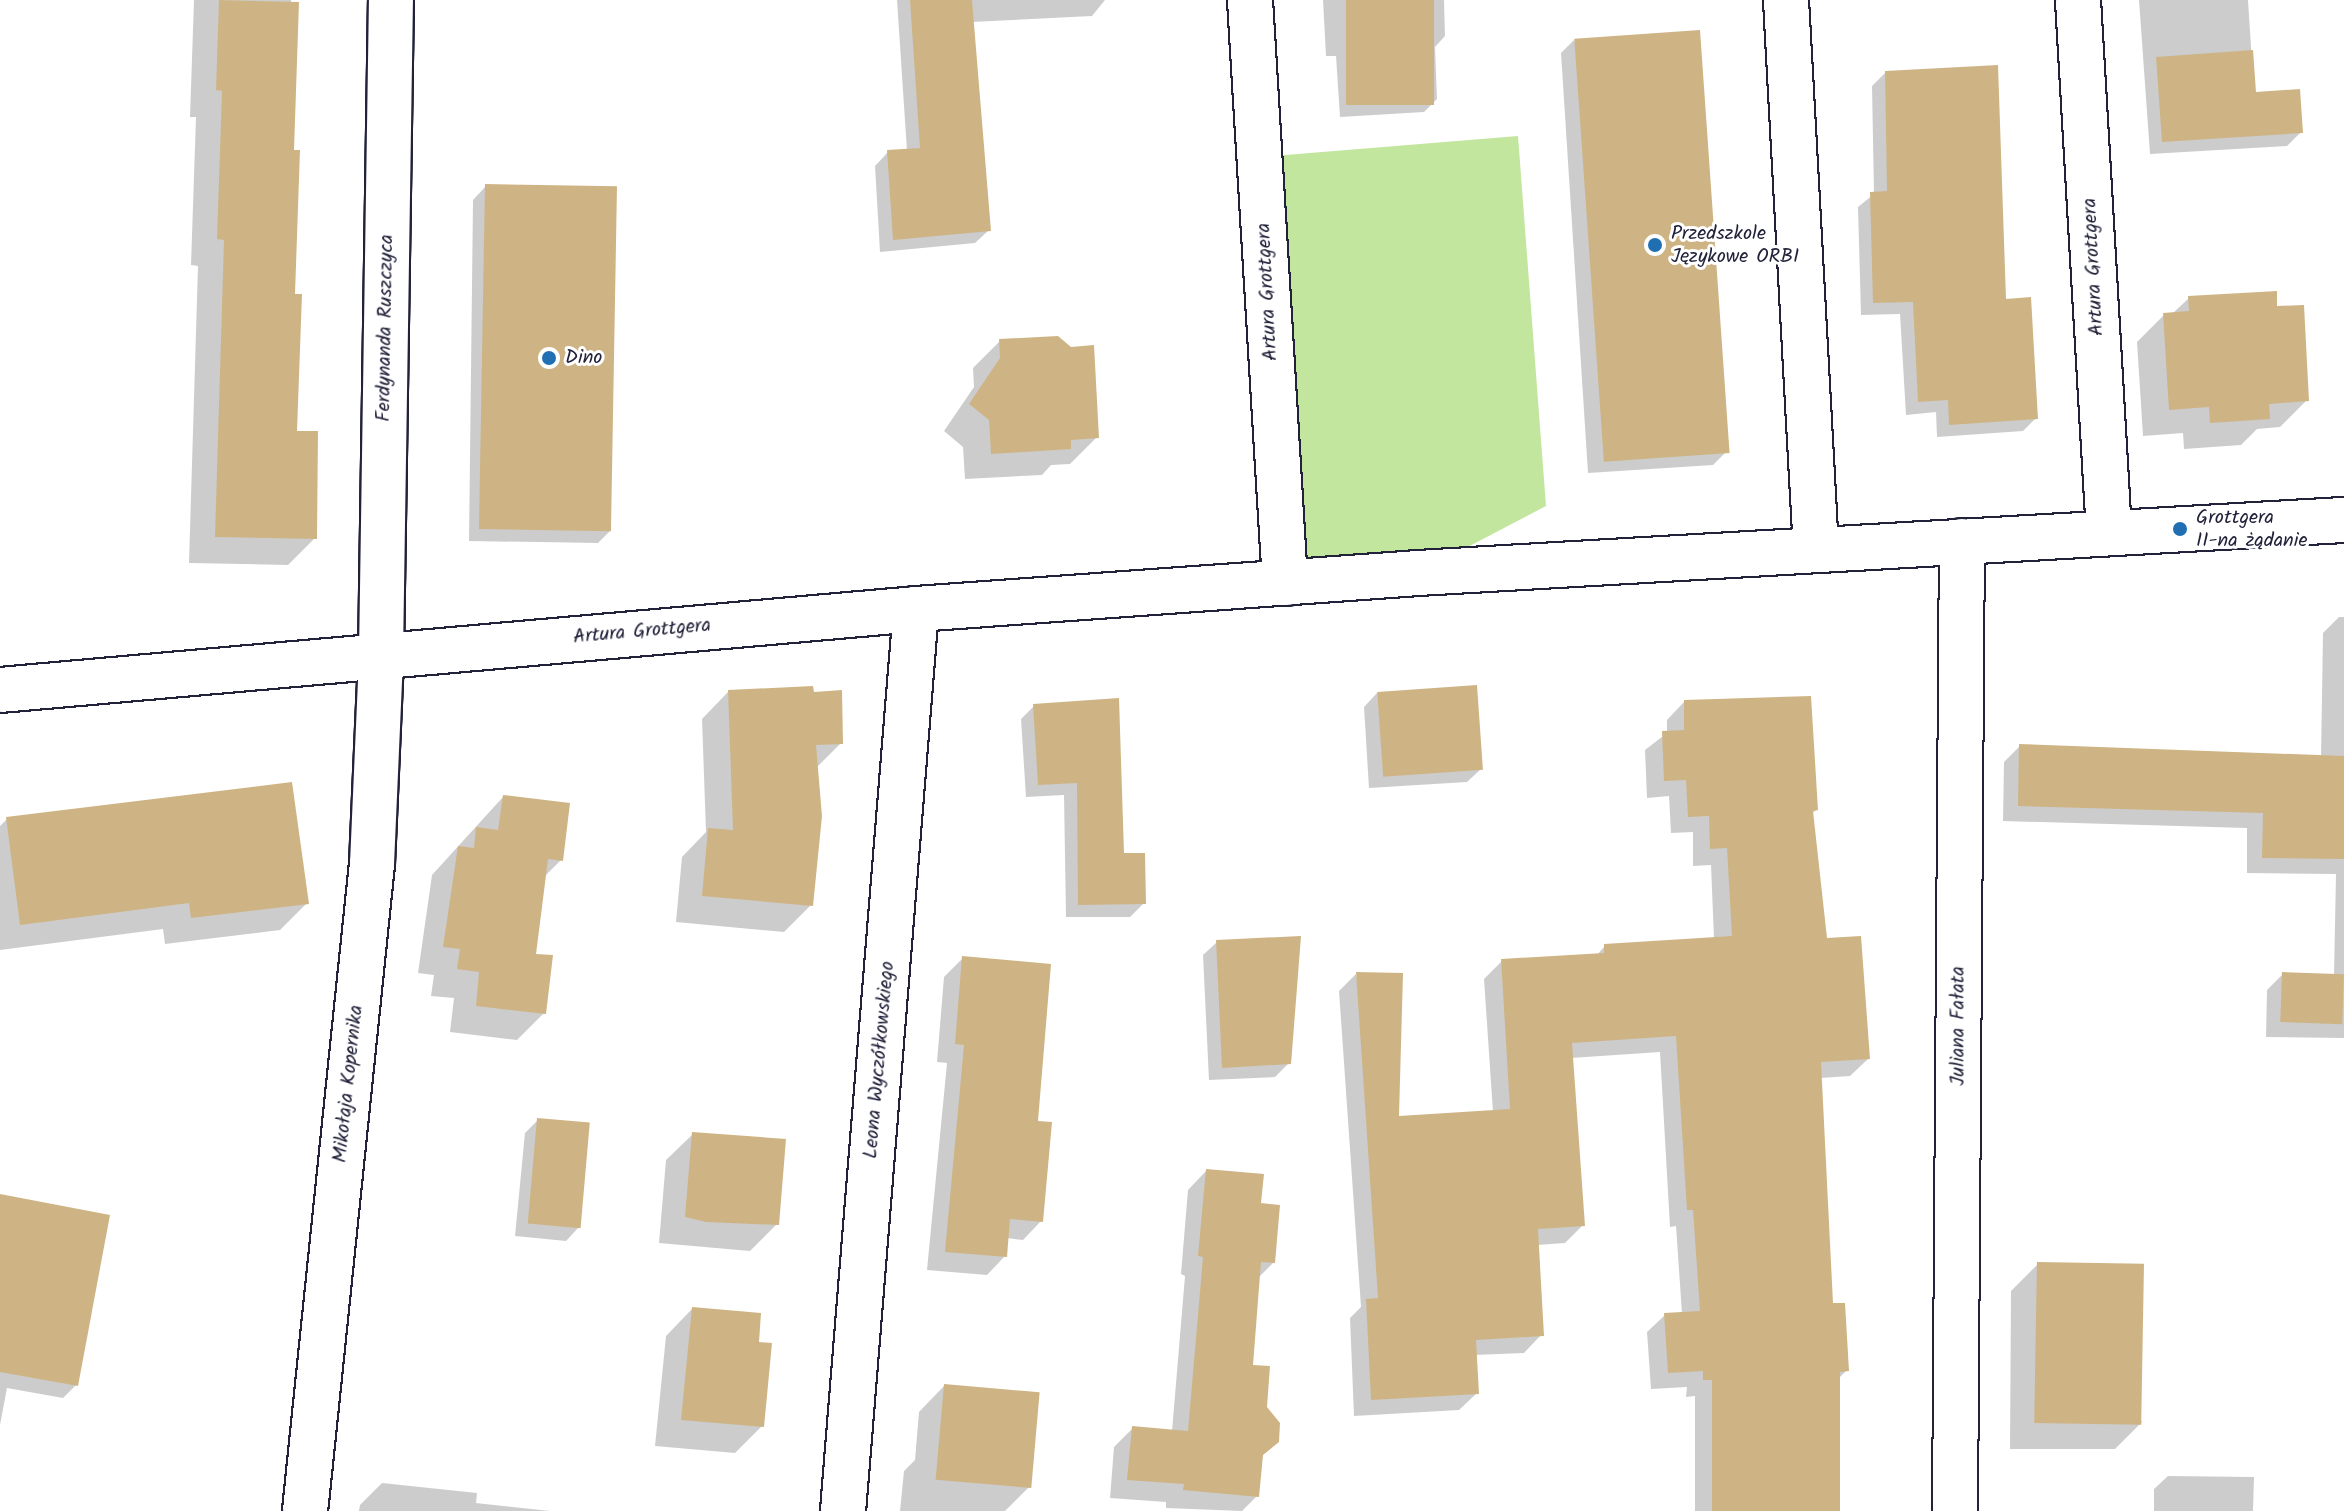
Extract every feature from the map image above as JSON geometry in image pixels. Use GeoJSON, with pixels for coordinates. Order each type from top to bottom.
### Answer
{"type":"FeatureCollection","features":[{"type":"Feature","properties":{"kind":"street","name":"Ferdynanda Ruszczyca"},"geometry":{"type":"LineString","coordinates":[[381,655],[391,0]]}},
{"type":"Feature","properties":{"kind":"street","name":"Artura Grottgera"},"geometry":{"type":"LineString","coordinates":[[1250,0],[1285,583]]}},
{"type":"Feature","properties":{"kind":"street"},"geometry":{"type":"LineString","coordinates":[[1786,0],[1816,550]]}},
{"type":"Feature","properties":{"kind":"street","name":"Artura Grottgera"},"geometry":{"type":"LineString","coordinates":[[2078,0],[2109,533]]}},
{"type":"Feature","properties":{"kind":"street","name":"Artura Grottgera"},"geometry":{"type":"LineString","coordinates":[[0,690],[916,609],[1285,583],[2344,520]]}},
{"type":"Feature","properties":{"kind":"street","name":"Juliana Fałata"},"geometry":{"type":"LineString","coordinates":[[1955,1511],[1962,541]]}},
{"type":"Feature","properties":{"kind":"street","name":"Leona Wyczółkowskiego"},"geometry":{"type":"LineString","coordinates":[[843,1511],[916,609]]}},
{"type":"Feature","properties":{"kind":"street","name":"Mikołaja Kopernika"},"geometry":{"type":"LineString","coordinates":[[305,1511],[372,864],[381,655]]}},
{"type":"Feature","properties":{"kind":"green space"},"geometry":{"type":"Polygon","coordinates":[[[1518,136],[1546,506],[1418,573],[1285,583],[1260,157],[1518,136]]]}},
{"type":"Feature","properties":{"kind":"building"},"geometry":{"type":"Polygon","coordinates":[[[219,0],[299,2],[294,150],[300,150],[295,294],[302,294],[297,431],[318,431],[317,539],[215,537],[224,240],[217,239],[222,91],[216,90],[219,0]]]}},
{"type":"Feature","properties":{"kind":"building"},"geometry":{"type":"Polygon","coordinates":[[[910,0],[972,0],[991,231],[893,240],[887,150],[920,148],[910,0]]]}},
{"type":"Feature","properties":{"kind":"building"},"geometry":{"type":"Polygon","coordinates":[[[1346,0],[1434,0],[1434,105],[1346,105],[1346,0]]]}},
{"type":"Feature","properties":{"kind":"building","name":"Przedszkole Językowe ORBI"},"geometry":{"type":"Polygon","coordinates":[[[1700,30],[1730,453],[1604,462],[1574,39],[1700,30]]]}},
{"type":"Feature","properties":{"kind":"building"},"geometry":{"type":"Polygon","coordinates":[[[2253,50],[2256,92],[2300,89],[2303,133],[2162,142],[2156,57],[2253,50]]]}},
{"type":"Feature","properties":{"kind":"building"},"geometry":{"type":"Polygon","coordinates":[[[1998,65],[2006,299],[2031,297],[2038,419],[1949,425],[1948,400],[1918,402],[1913,302],[1873,303],[1870,192],[1887,191],[1885,71],[1998,65]]]}},
{"type":"Feature","properties":{"kind":"building","name":"Dino"},"geometry":{"type":"Polygon","coordinates":[[[485,184],[617,186],[611,531],[479,529],[485,184]]]}},
{"type":"Feature","properties":{"kind":"building"},"geometry":{"type":"Polygon","coordinates":[[[2277,291],[2277,306],[2304,305],[2309,401],[2269,404],[2270,419],[2210,423],[2209,407],[2169,410],[2163,313],[2189,311],[2188,296],[2277,291]]]}},
{"type":"Feature","properties":{"kind":"building"},"geometry":{"type":"Polygon","coordinates":[[[1058,336],[1071,347],[1094,345],[1099,438],[1071,440],[1071,449],[991,454],[989,420],[969,404],[1000,358],[999,339],[1058,336]]]}},
{"type":"Feature","properties":{"kind":"building"},"geometry":{"type":"Polygon","coordinates":[[[1477,685],[1483,770],[1383,777],[1377,692],[1477,685]]]}},
{"type":"Feature","properties":{"kind":"building"},"geometry":{"type":"Polygon","coordinates":[[[813,686],[814,692],[842,690],[843,744],[816,745],[822,816],[813,906],[702,896],[708,828],[733,830],[728,690],[813,686]]]}},
{"type":"Feature","properties":{"kind":"building"},"geometry":{"type":"Polygon","coordinates":[[[1811,696],[1818,810],[1813,811],[1827,938],[1861,936],[1870,1059],[1821,1062],[1833,1303],[1845,1303],[1849,1371],[1840,1372],[1840,1511],[1712,1511],[1712,1380],[1703,1380],[1703,1371],[1668,1373],[1664,1313],[1700,1311],[1693,1210],[1687,1210],[1676,1036],[1572,1043],[1585,1226],[1538,1229],[1544,1336],[1476,1340],[1479,1394],[1371,1400],[1366,1299],[1378,1298],[1356,972],[1403,973],[1399,1116],[1510,1109],[1501,959],[1604,953],[1604,944],[1732,936],[1727,848],[1710,849],[1709,816],[1688,817],[1686,780],[1664,781],[1662,731],[1684,730],[1684,700],[1811,696]]]}},
{"type":"Feature","properties":{"kind":"building"},"geometry":{"type":"Polygon","coordinates":[[[1119,698],[1124,853],[1145,853],[1146,904],[1078,905],[1077,783],[1038,785],[1033,704],[1119,698]]]}},
{"type":"Feature","properties":{"kind":"building"},"geometry":{"type":"Polygon","coordinates":[[[2019,744],[2344,756],[2344,859],[2262,858],[2263,813],[2018,806],[2019,744]]]}},
{"type":"Feature","properties":{"kind":"building"},"geometry":{"type":"Polygon","coordinates":[[[292,782],[309,904],[191,918],[189,903],[20,925],[6,817],[292,782]]]}},
{"type":"Feature","properties":{"kind":"building"},"geometry":{"type":"Polygon","coordinates":[[[503,795],[570,803],[563,861],[548,859],[536,954],[553,955],[546,1014],[476,1006],[479,972],[457,969],[460,949],[443,947],[458,846],[474,848],[476,827],[498,830],[503,795]]]}},
{"type":"Feature","properties":{"kind":"building"},"geometry":{"type":"Polygon","coordinates":[[[1301,936],[1291,1064],[1222,1068],[1216,940],[1301,936]]]}},
{"type":"Feature","properties":{"kind":"building"},"geometry":{"type":"Polygon","coordinates":[[[962,956],[1051,964],[1038,1121],[1052,1122],[1043,1222],[1010,1219],[1007,1257],[945,1252],[964,1045],[955,1044],[962,956]]]}},
{"type":"Feature","properties":{"kind":"building"},"geometry":{"type":"Polygon","coordinates":[[[2282,972],[2344,974],[2342,1024],[2280,1022],[2282,972]]]}},
{"type":"Feature","properties":{"kind":"building"},"geometry":{"type":"Polygon","coordinates":[[[537,1118],[590,1123],[581,1228],[528,1224],[537,1118]]]}},
{"type":"Feature","properties":{"kind":"building"},"geometry":{"type":"Polygon","coordinates":[[[692,1132],[786,1139],[779,1225],[706,1222],[685,1217],[692,1132]]]}},
{"type":"Feature","properties":{"kind":"building"},"geometry":{"type":"Polygon","coordinates":[[[1206,1169],[1264,1174],[1261,1203],[1280,1205],[1275,1263],[1261,1262],[1253,1365],[1270,1366],[1267,1407],[1280,1423],[1279,1442],[1263,1455],[1259,1497],[1183,1490],[1184,1484],[1127,1480],[1132,1426],[1188,1431],[1203,1257],[1198,1256],[1206,1169]]]}},
{"type":"Feature","properties":{"kind":"building"},"geometry":{"type":"Polygon","coordinates":[[[0,1194],[110,1215],[78,1386],[0,1372],[0,1194]]]}},
{"type":"Feature","properties":{"kind":"building"},"geometry":{"type":"Polygon","coordinates":[[[2037,1262],[2144,1264],[2141,1425],[2034,1423],[2037,1262]]]}},
{"type":"Feature","properties":{"kind":"building"},"geometry":{"type":"Polygon","coordinates":[[[692,1307],[761,1313],[759,1342],[772,1343],[764,1427],[681,1420],[692,1307]]]}},
{"type":"Feature","properties":{"kind":"building"},"geometry":{"type":"Polygon","coordinates":[[[944,1384],[1040,1392],[1031,1488],[936,1480],[944,1384]]]}},
{"type":"Feature","properties":{"kind":"place","name":"Przedszkole Językowe ORBI"},"geometry":{"type":"Point","coordinates":[1655,245]}},
{"type":"Feature","properties":{"kind":"place","name":"Dino"},"geometry":{"type":"Point","coordinates":[549,358]}},
{"type":"Feature","properties":{"kind":"place","name":"Grottgera II-na żądanie"},"geometry":{"type":"Point","coordinates":[2180,529]}}]}
